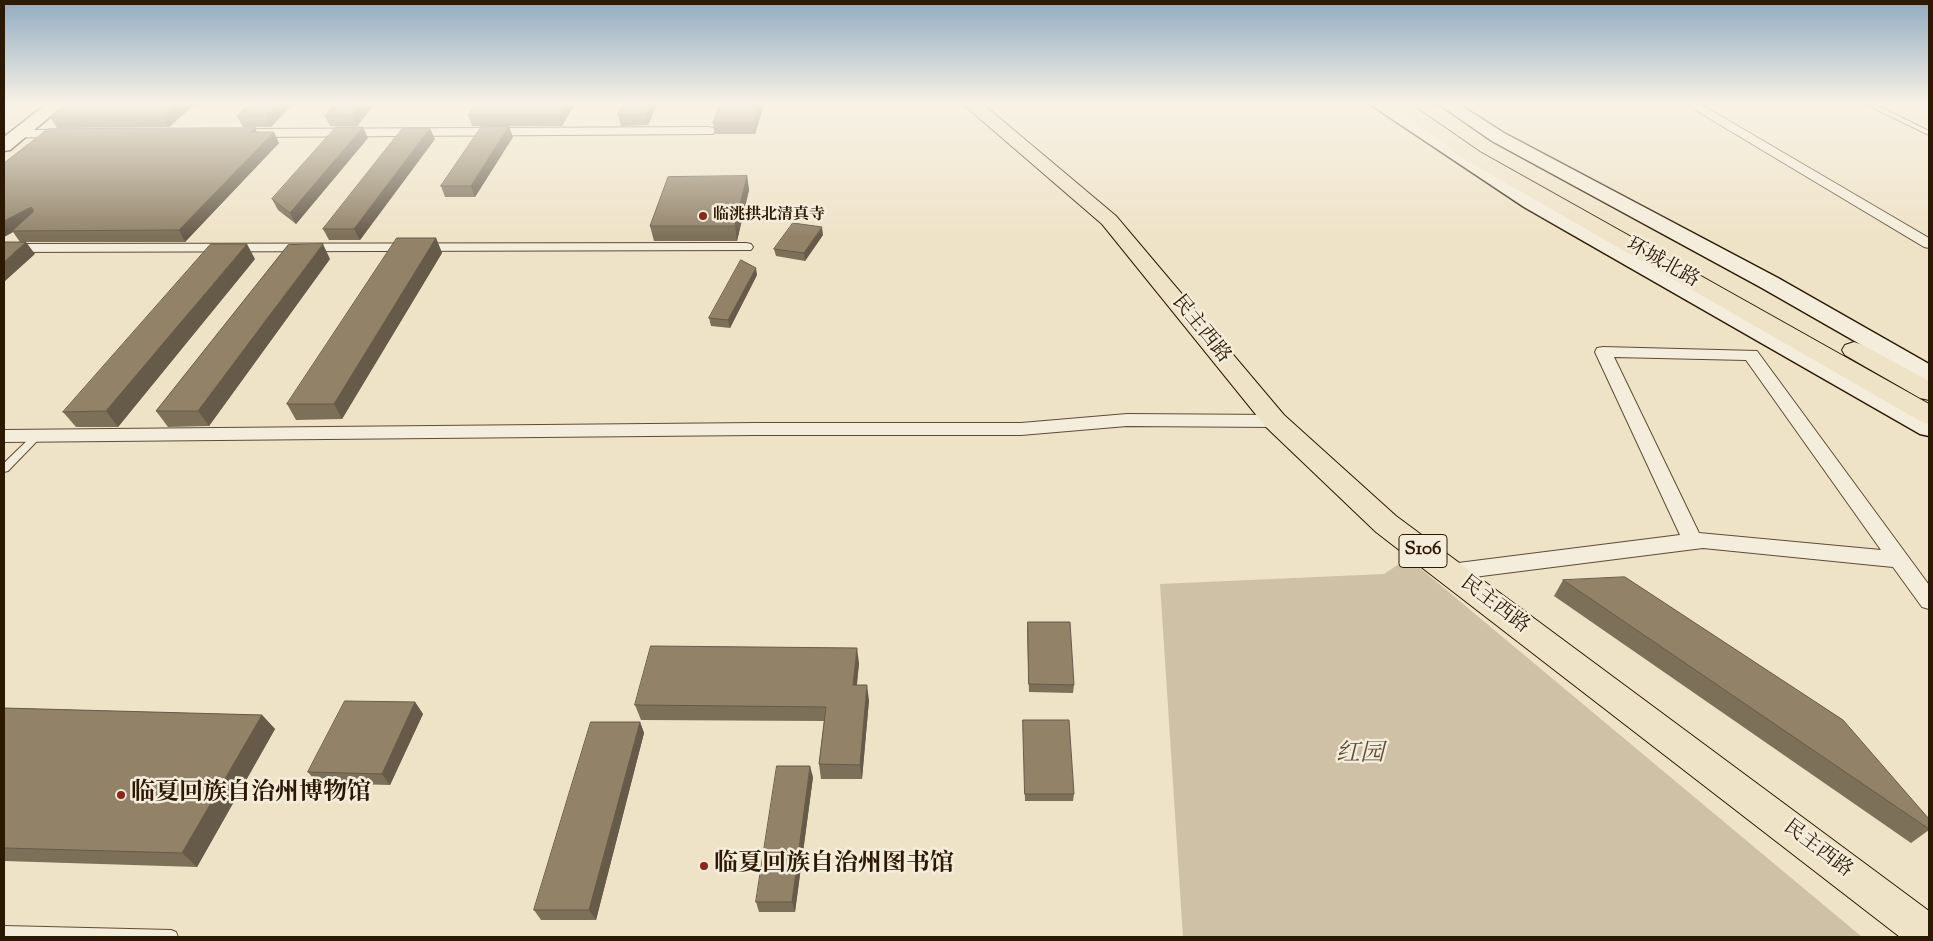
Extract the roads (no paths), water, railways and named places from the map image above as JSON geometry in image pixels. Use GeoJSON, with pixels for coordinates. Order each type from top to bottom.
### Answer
{"type":"FeatureCollection","features":[{"type":"Feature","properties":{"kind":"main road","name":"民主西路"},"geometry":{"type":"LineString","coordinates":[[1025,149],[1109,220],[1275,421],[1386,524],[1929,935]]}},
{"type":"Feature","properties":{"kind":"main road"},"geometry":{"type":"LineString","coordinates":[[1447,149],[1530,203],[1929,428]]}},
{"type":"Feature","properties":{"kind":"main road","name":"环城北路"},"geometry":{"type":"LineString","coordinates":[[1462,149],[1929,414]]}},
{"type":"Feature","properties":{"kind":"main road","name":"环城北路"},"geometry":{"type":"LineString","coordinates":[[1491,149],[1929,392]]}},
{"type":"Feature","properties":{"kind":"main road"},"geometry":{"type":"LineString","coordinates":[[1520,149],[1770,283],[1929,374]]}},
{"type":"Feature","properties":{"kind":"street"},"geometry":{"type":"LineString","coordinates":[[1768,149],[1929,244]]}},
{"type":"Feature","properties":{"kind":"street"},"geometry":{"type":"LineString","coordinates":[[4,248],[746,247]]}},
{"type":"Feature","properties":{"kind":"street"},"geometry":{"type":"LineString","coordinates":[[1693,542],[1603,352],[1751,355],[1929,601]]}},
{"type":"Feature","properties":{"kind":"street"},"geometry":{"type":"LineString","coordinates":[[4,436],[756,429],[1021,429],[1127,420],[1275,421]]}},
{"type":"Feature","properties":{"kind":"street"},"geometry":{"type":"LineString","coordinates":[[1450,572],[1703,540],[1900,560]]}},
{"type":"Feature","properties":{"kind":"lane"},"geometry":{"type":"LineString","coordinates":[[4,469],[38,435]]}},
{"type":"Feature","properties":{"kind":"lane"},"geometry":{"type":"LineString","coordinates":[[4,933],[172,937]]}},
{"type":"Feature","properties":{"kind":"place","name":"临洮拱北清真寺"},"geometry":{"type":"Point","coordinates":[703,216]}},
{"type":"Feature","properties":{"kind":"place","name":"临夏回族自治州博物馆"},"geometry":{"type":"Point","coordinates":[121,795]}},
{"type":"Feature","properties":{"kind":"place","name":"临夏回族自治州图书馆"},"geometry":{"type":"Point","coordinates":[704,866]}},
{"type":"Feature","properties":{"kind":"park label","name":"红园"},"geometry":{"type":"Point","coordinates":[1360,756]}}]}
